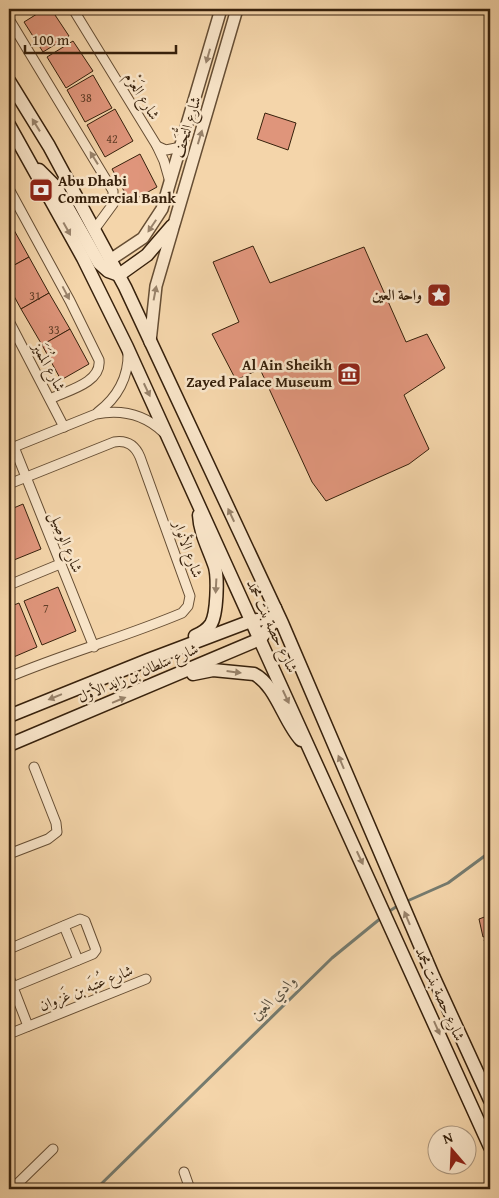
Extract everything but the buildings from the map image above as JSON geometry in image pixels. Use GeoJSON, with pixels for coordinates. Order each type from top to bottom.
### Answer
{"type":"FeatureCollection","features":[{"type":"Feature","properties":{"kind":"main road","name":"شارع حصة بنت محمد"},"geometry":{"type":"LineString","coordinates":[[9,81],[49,146],[94,230],[106,263],[119,275],[275,608],[277,622],[490,1100]]}},
{"type":"Feature","properties":{"kind":"main road","name":"شارع حصة بنت محمد"},"geometry":{"type":"LineString","coordinates":[[9,125],[14,142],[31,164],[98,288],[127,347],[418,983],[490,1147]]}},
{"type":"Feature","properties":{"kind":"main road"},"geometry":{"type":"LineString","coordinates":[[31,164],[56,187],[92,253],[106,263],[98,276],[98,288]]}},
{"type":"Feature","properties":{"kind":"main road"},"geometry":{"type":"LineString","coordinates":[[119,275],[148,255],[172,226]]}},
{"type":"Feature","properties":{"kind":"main road"},"geometry":{"type":"LineString","coordinates":[[148,660],[169,645],[203,632],[214,617],[216,572],[202,534],[199,505]]}},
{"type":"Feature","properties":{"kind":"main road","name":"شارع سلطان بن زايد الأول"},"geometry":{"type":"LineString","coordinates":[[9,716],[148,660],[252,621],[277,622]]}},
{"type":"Feature","properties":{"kind":"main road"},"geometry":{"type":"LineString","coordinates":[[260,639],[277,622]]}},
{"type":"Feature","properties":{"kind":"main road","name":"شارع سلطان بن زايد الأول"},"geometry":{"type":"LineString","coordinates":[[9,745],[260,639]]}},
{"type":"Feature","properties":{"kind":"main road"},"geometry":{"type":"LineString","coordinates":[[136,692],[148,691],[206,670],[254,674],[266,682],[290,726],[310,749]]}},
{"type":"Feature","properties":{"kind":"street","name":"شارع العَزْم"},"geometry":{"type":"LineString","coordinates":[[73,9],[157,146],[167,169],[170,185]]}},
{"type":"Feature","properties":{"kind":"street","name":"شارع التُّحَف"},"geometry":{"type":"LineString","coordinates":[[106,263],[143,238],[153,226],[170,185],[221,9]]}},
{"type":"Feature","properties":{"kind":"street","name":"شارع التُّحَف"},"geometry":{"type":"LineString","coordinates":[[150,342],[154,298],[172,226],[237,9]]}},
{"type":"Feature","properties":{"kind":"street"},"geometry":{"type":"LineString","coordinates":[[9,19],[113,191],[113,204],[94,230]]}},
{"type":"Feature","properties":{"kind":"street"},"geometry":{"type":"LineString","coordinates":[[157,146],[166,150],[181,146]]}},
{"type":"Feature","properties":{"kind":"street"},"geometry":{"type":"LineString","coordinates":[[9,189],[70,301],[99,360],[99,369],[94,377],[50,399]]}},
{"type":"Feature","properties":{"kind":"street","name":"شارع المُمَيَز"},"geometry":{"type":"LineString","coordinates":[[9,321],[64,427]]}},
{"type":"Feature","properties":{"kind":"street"},"geometry":{"type":"LineString","coordinates":[[96,414],[111,401],[121,385],[127,366],[127,347]]}},
{"type":"Feature","properties":{"kind":"street"},"geometry":{"type":"LineString","coordinates":[[11,448],[96,414],[120,411],[137,415],[153,423],[170,440]]}},
{"type":"Feature","properties":{"kind":"street","name":"شارع الأنوار"},"geometry":{"type":"LineString","coordinates":[[9,484],[114,442],[132,444],[140,457],[190,601],[182,613],[94,647],[57,657],[9,677]]}},
{"type":"Feature","properties":{"kind":"street","name":"شارع الوصيل"},"geometry":{"type":"LineString","coordinates":[[11,448],[26,478],[94,647]]}},
{"type":"Feature","properties":{"kind":"street"},"geometry":{"type":"LineString","coordinates":[[9,585],[60,564]]}},
{"type":"Feature","properties":{"kind":"street"},"geometry":{"type":"LineString","coordinates":[[9,854],[48,839],[56,832],[56,823],[34,767]]}},
{"type":"Feature","properties":{"kind":"street"},"geometry":{"type":"LineString","coordinates":[[9,949],[64,926],[84,920],[95,948],[95,953],[13,987]]}},
{"type":"Feature","properties":{"kind":"street"},"geometry":{"type":"LineString","coordinates":[[64,926],[78,960]]}},
{"type":"Feature","properties":{"kind":"street"},"geometry":{"type":"LineString","coordinates":[[9,977],[28,1026]]}},
{"type":"Feature","properties":{"kind":"street","name":"شارع عُتبَه بن غَزوان"},"geometry":{"type":"LineString","coordinates":[[9,1034],[146,978]]}},
{"type":"Feature","properties":{"kind":"street"},"geometry":{"type":"LineString","coordinates":[[490,990],[490,1002]]}},
{"type":"Feature","properties":{"kind":"street"},"geometry":{"type":"LineString","coordinates":[[12,1189],[53,1149]]}},
{"type":"Feature","properties":{"kind":"street"},"geometry":{"type":"LineString","coordinates":[[184,1172],[190,1189]]}},
{"type":"Feature","properties":{"kind":"waterway","name":"وادي العين"},"geometry":{"type":"LineString","coordinates":[[405,902],[448,883],[490,852]]}},
{"type":"Feature","properties":{"kind":"waterway","name":"وادي العين"},"geometry":{"type":"LineString","coordinates":[[388,912],[399,905]]}},
{"type":"Feature","properties":{"kind":"waterway","name":"وادي العين"},"geometry":{"type":"LineString","coordinates":[[96,1189],[332,958],[381,918]]}},
{"type":"Feature","properties":{"kind":"place","name":"Abu Dhabi Commercial Bank"},"geometry":{"type":"Point","coordinates":[41,190]}},
{"type":"Feature","properties":{"kind":"place","name":"واحة العين"},"geometry":{"type":"Point","coordinates":[439,295]}},
{"type":"Feature","properties":{"kind":"place","name":"Al Ain Sheikh Zayed Palace Museum"},"geometry":{"type":"Point","coordinates":[349,374]}}]}
